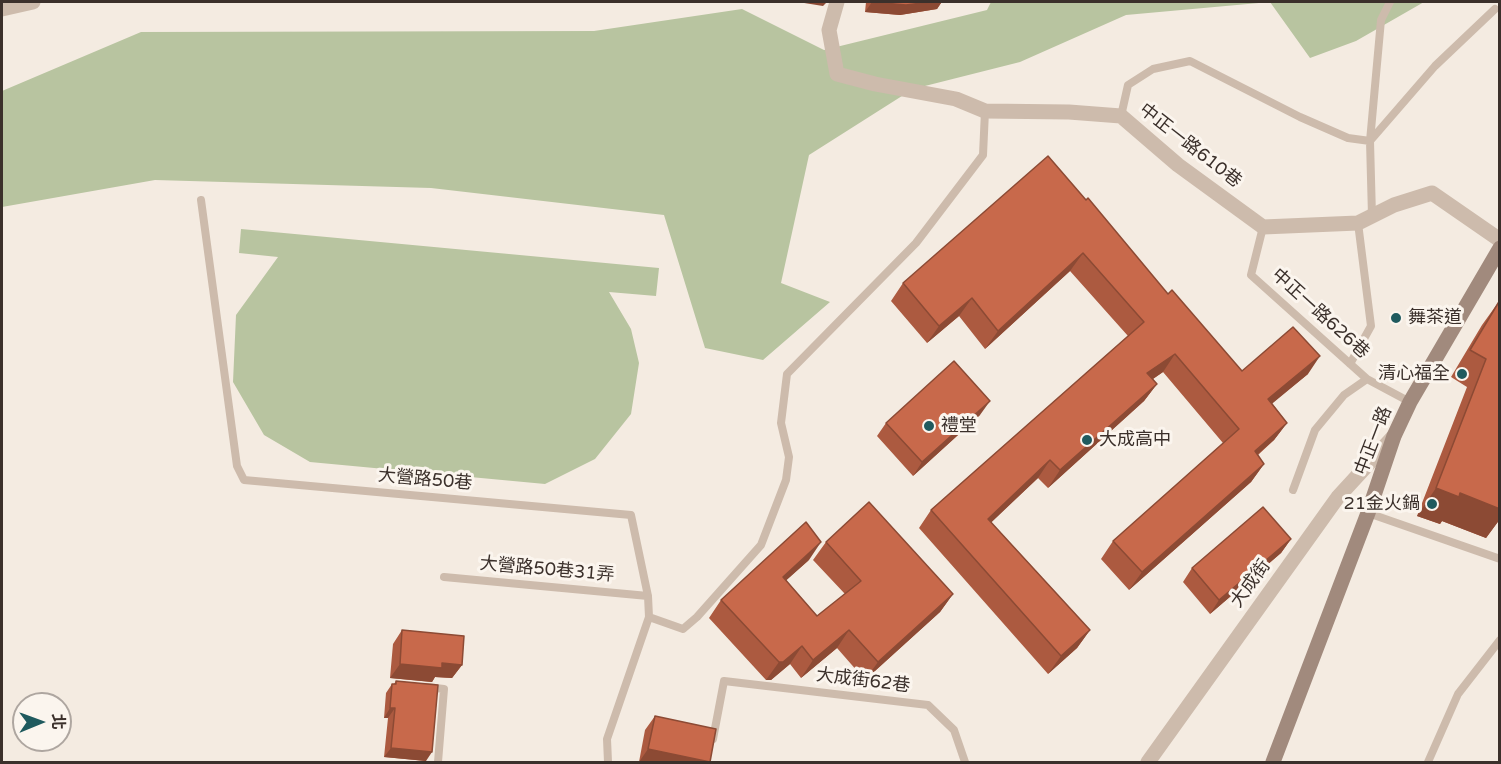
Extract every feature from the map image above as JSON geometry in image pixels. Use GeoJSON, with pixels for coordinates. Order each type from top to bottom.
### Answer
{"type":"FeatureCollection","features":[{"type":"Feature","properties":{"kind":"main road","name":"中正一路"},"geometry":{"type":"LineString","coordinates":[[1273,762],[1368,513],[1394,436],[1410,402],[1500,248]]}},
{"type":"Feature","properties":{"kind":"street"},"geometry":{"type":"LineString","coordinates":[[2,9],[33,2]]}},
{"type":"Feature","properties":{"kind":"street","name":"中正一路610巷"},"geometry":{"type":"LineString","coordinates":[[837,2],[830,30],[837,74],[875,84],[956,99],[985,111],[1070,112],[1121,116],[1178,165],[1263,227]]}},
{"type":"Feature","properties":{"kind":"street"},"geometry":{"type":"LineString","coordinates":[[1263,227],[1358,223],[1394,205],[1432,193],[1500,240]]}},
{"type":"Feature","properties":{"kind":"street","name":"大成街"},"geometry":{"type":"LineString","coordinates":[[1148,762],[1338,497],[1394,436]]}},
{"type":"Feature","properties":{"kind":"lane"},"geometry":{"type":"LineString","coordinates":[[1372,216],[1370,141],[1381,20],[1390,2]]}},
{"type":"Feature","properties":{"kind":"lane"},"geometry":{"type":"LineString","coordinates":[[1370,141],[1435,66],[1495,9]]}},
{"type":"Feature","properties":{"kind":"lane"},"geometry":{"type":"LineString","coordinates":[[1121,116],[1128,85],[1153,69],[1190,61],[1299,117],[1348,138],[1370,141]]}},
{"type":"Feature","properties":{"kind":"lane"},"geometry":{"type":"LineString","coordinates":[[649,617],[683,628],[697,617],[761,545],[786,480],[789,457],[781,423],[787,374],[916,243],[983,155],[985,111]]}},
{"type":"Feature","properties":{"kind":"lane","name":"大營路50巷"},"geometry":{"type":"LineString","coordinates":[[201,200],[237,466],[244,480],[631,516],[648,596],[649,617],[607,739],[608,762]]}},
{"type":"Feature","properties":{"kind":"lane"},"geometry":{"type":"LineString","coordinates":[[1350,364],[1371,326],[1358,223]]}},
{"type":"Feature","properties":{"kind":"lane","name":"中正一路626巷"},"geometry":{"type":"LineString","coordinates":[[1263,227],[1251,275],[1367,379],[1410,402]]}},
{"type":"Feature","properties":{"kind":"lane"},"geometry":{"type":"LineString","coordinates":[[1293,490],[1315,430],[1344,394],[1367,379]]}},
{"type":"Feature","properties":{"kind":"lane"},"geometry":{"type":"LineString","coordinates":[[1368,513],[1500,559]]}},
{"type":"Feature","properties":{"kind":"lane","name":"大營路50巷31弄"},"geometry":{"type":"LineString","coordinates":[[444,577],[648,596]]}},
{"type":"Feature","properties":{"kind":"lane"},"geometry":{"type":"LineString","coordinates":[[1428,762],[1458,694],[1500,640]]}},
{"type":"Feature","properties":{"kind":"lane","name":"大成街62巷"},"geometry":{"type":"LineString","coordinates":[[711,751],[724,681],[928,705],[954,730],[965,762]]}},
{"type":"Feature","properties":{"kind":"lane"},"geometry":{"type":"LineString","coordinates":[[421,687],[444,689],[438,762]]}},
{"type":"Feature","properties":{"kind":"green space"},"geometry":{"type":"Polygon","coordinates":[[[991,2],[1270,2],[1126,15],[1020,62],[913,89],[809,155],[781,283],[830,302],[763,360],[705,348],[664,215],[431,188],[155,180],[2,207],[2,91],[141,32],[594,31],[742,9],[824,50],[987,10],[991,2]]]}},
{"type":"Feature","properties":{"kind":"green space"},"geometry":{"type":"Polygon","coordinates":[[[1270,2],[1424,2],[1356,41],[1310,58],[1270,2]]]}},
{"type":"Feature","properties":{"kind":"green space"},"geometry":{"type":"Polygon","coordinates":[[[241,229],[659,268],[656,296],[609,292],[631,329],[639,363],[631,414],[595,459],[545,484],[310,462],[264,435],[233,382],[236,315],[278,257],[239,253],[241,229]]]}},
{"type":"Feature","properties":{"kind":"building"},"geometry":{"type":"Polygon","coordinates":[[[872,2],[930,2],[906,5],[872,2]]]}},
{"type":"Feature","properties":{"kind":"building"},"geometry":{"type":"Polygon","coordinates":[[[1048,156],[1086,200],[1088,198],[1168,294],[1172,290],[1242,371],[1293,327],[1320,356],[1268,399],[1287,423],[1255,451],[1264,464],[1142,572],[1113,541],[1239,429],[1175,354],[1147,373],[1157,384],[1060,470],[1050,460],[988,519],[1090,630],[1061,656],[931,510],[1144,322],[1083,253],[998,331],[972,298],[939,326],[903,283],[1048,156]]]}},
{"type":"Feature","properties":{"kind":"building"},"geometry":{"type":"Polygon","coordinates":[[[1500,300],[1500,509],[1460,493],[1459,497],[1436,488],[1486,359],[1470,350],[1500,300]]]}},
{"type":"Feature","properties":{"kind":"building","name":"禮堂"},"geometry":{"type":"Polygon","coordinates":[[[954,361],[990,401],[922,462],[886,423],[954,361]]]}},
{"type":"Feature","properties":{"kind":"building"},"geometry":{"type":"Polygon","coordinates":[[[869,502],[953,594],[878,662],[849,630],[813,660],[802,646],[783,662],[779,662],[721,600],[806,522],[821,542],[783,577],[817,616],[861,581],[826,542],[869,502]]]}},
{"type":"Feature","properties":{"kind":"building"},"geometry":{"type":"Polygon","coordinates":[[[1263,507],[1291,539],[1219,600],[1192,568],[1263,507]]]}},
{"type":"Feature","properties":{"kind":"building"},"geometry":{"type":"Polygon","coordinates":[[[402,630],[464,636],[462,665],[442,663],[442,668],[400,664],[402,630]]]}},
{"type":"Feature","properties":{"kind":"building"},"geometry":{"type":"Polygon","coordinates":[[[396,681],[438,685],[432,752],[391,748],[395,708],[390,708],[392,684],[396,684],[396,681]]]}},
{"type":"Feature","properties":{"kind":"building"},"geometry":{"type":"Polygon","coordinates":[[[655,716],[716,729],[710,762],[648,749],[655,716]]]}},
{"type":"Feature","properties":{"kind":"place","name":"舞茶道"},"geometry":{"type":"Point","coordinates":[1396,318]}},
{"type":"Feature","properties":{"kind":"place","name":"清心福全"},"geometry":{"type":"Point","coordinates":[1462,374]}},
{"type":"Feature","properties":{"kind":"place","name":"禮堂"},"geometry":{"type":"Point","coordinates":[929,426]}},
{"type":"Feature","properties":{"kind":"place","name":"大成高中"},"geometry":{"type":"Point","coordinates":[1087,440]}},
{"type":"Feature","properties":{"kind":"place","name":"21金火鍋"},"geometry":{"type":"Point","coordinates":[1432,504]}}]}
